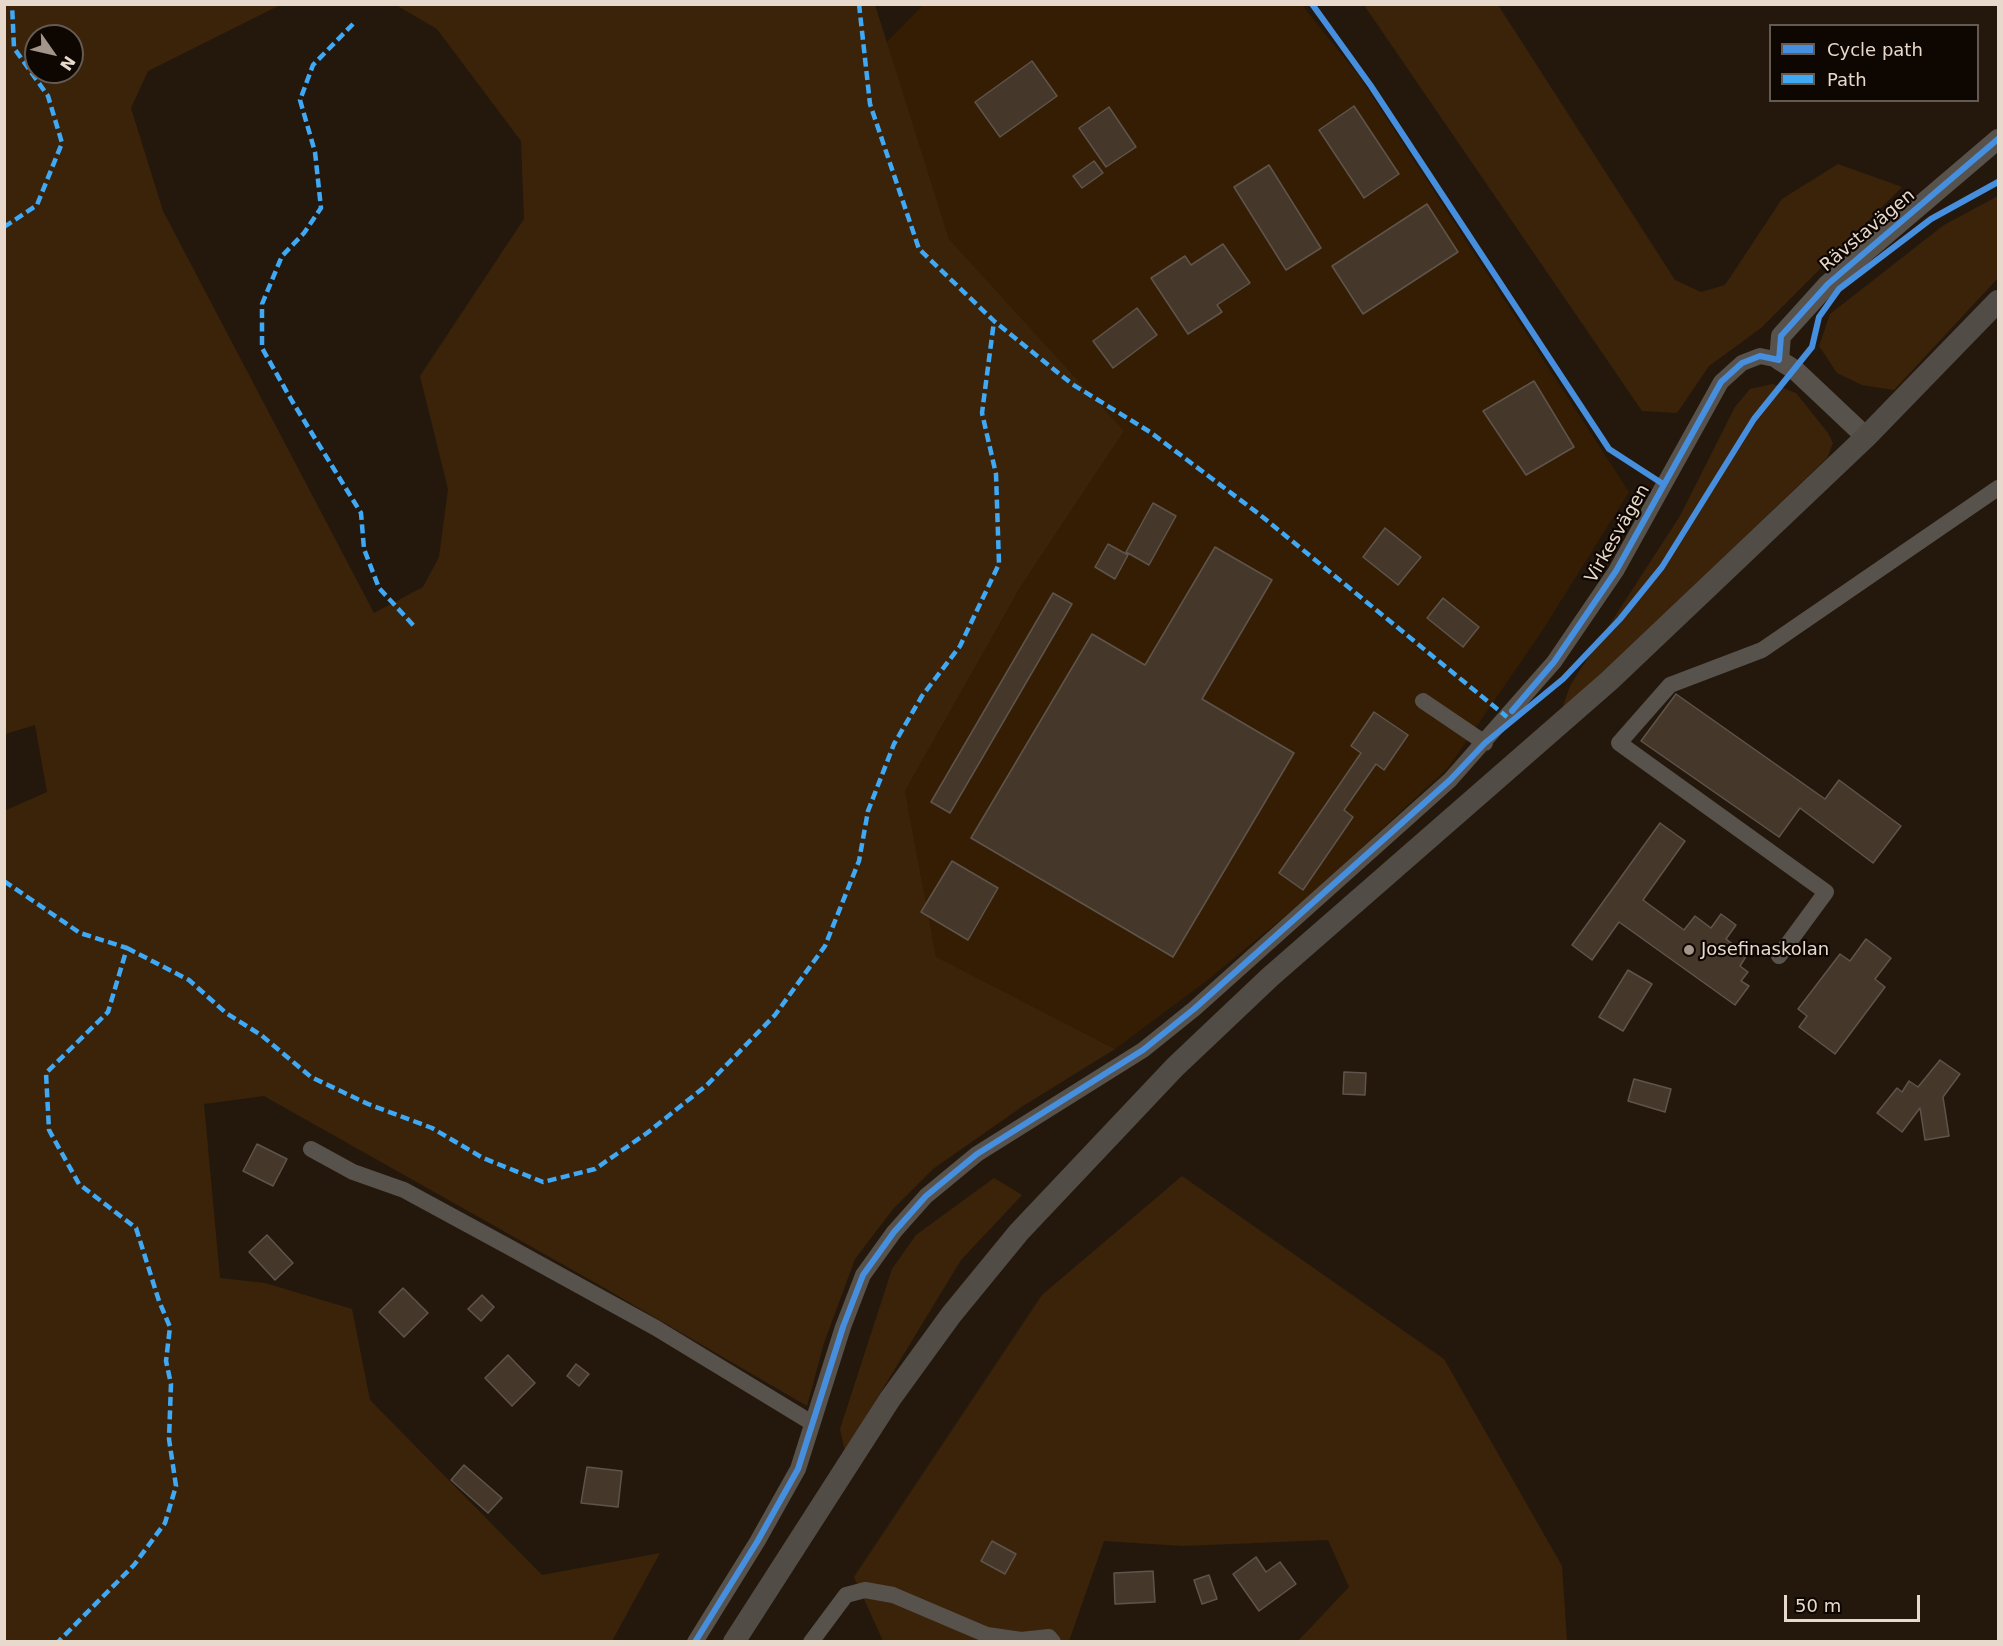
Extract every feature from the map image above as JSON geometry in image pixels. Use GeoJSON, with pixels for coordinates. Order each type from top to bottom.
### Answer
{"type":"FeatureCollection","features":[{"type":"Feature","properties":{"kind":"main road"},"geometry":{"type":"LineString","coordinates":[[734,1641],[890,1399],[951,1315],[1019,1232],[1175,1067],[1270,977],[1609,681],[1866,437],[1998,301]]}},
{"type":"Feature","properties":{"kind":"street","name":"Rävstavägen"},"geometry":{"type":"LineString","coordinates":[[1779,360],[1781,336],[1828,284],[1998,139]]}},
{"type":"Feature","properties":{"kind":"street","name":"Virkesvägen"},"geometry":{"type":"LineString","coordinates":[[695,1641],[798,1469],[843,1327],[863,1275],[894,1232],[926,1196],[977,1154],[1143,1050],[1194,1009],[1450,780],[1554,662],[1616,571],[1721,382],[1742,363],[1760,356],[1779,360]]}},
{"type":"Feature","properties":{"kind":"street"},"geometry":{"type":"LineString","coordinates":[[1779,360],[1795,370],[1866,437]]}},
{"type":"Feature","properties":{"kind":"street"},"geometry":{"type":"LineString","coordinates":[[1779,956],[1826,892],[1619,742],[1670,685],[1762,650],[1998,488]]}},
{"type":"Feature","properties":{"kind":"street"},"geometry":{"type":"LineString","coordinates":[[1423,701],[1485,743]]}},
{"type":"Feature","properties":{"kind":"street"},"geometry":{"type":"LineString","coordinates":[[311,1149],[353,1172],[404,1190],[509,1247],[656,1328],[812,1423]]}},
{"type":"Feature","properties":{"kind":"street"},"geometry":{"type":"LineString","coordinates":[[811,1641],[846,1596],[865,1590],[893,1595],[987,1635],[1021,1640],[1049,1638],[1053,1641]]}},
{"type":"Feature","properties":{"kind":"shaded area"},"geometry":{"type":"Polygon","coordinates":[[[5,5],[280,5],[148,71],[131,108],[163,211],[374,613],[423,587],[439,557],[448,489],[420,376],[524,219],[521,141],[437,29],[396,5],[875,5],[949,239],[1124,431],[1021,586],[905,791],[936,957],[1115,1049],[1023,1106],[933,1169],[893,1209],[855,1259],[824,1343],[807,1406],[601,1286],[264,1096],[204,1104],[220,1278],[265,1283],[352,1309],[370,1400],[542,1575],[660,1553],[612,1641],[5,1641],[4,811],[47,792],[35,725],[5,734],[5,5]]]}},
{"type":"Feature","properties":{"kind":"shaded area"},"geometry":{"type":"Polygon","coordinates":[[[923,5],[1302,5],[1359,76],[1629,492],[1542,631],[1448,768],[1307,898],[1205,982],[1115,1049],[936,958],[905,791],[1021,586],[1124,431],[949,239],[886,43],[923,5]]]}},
{"type":"Feature","properties":{"kind":"shaded area"},"geometry":{"type":"Polygon","coordinates":[[[1364,5],[1498,5],[1675,280],[1701,292],[1725,285],[1782,199],[1838,164],[1902,187],[1761,328],[1709,366],[1677,413],[1642,411],[1364,5]]]}},
{"type":"Feature","properties":{"kind":"shaded area"},"geometry":{"type":"Polygon","coordinates":[[[1998,196],[1998,278],[1894,390],[1862,385],[1837,373],[1819,346],[1830,314],[1944,225],[1998,196]]]}},
{"type":"Feature","properties":{"kind":"shaded area"},"geometry":{"type":"Polygon","coordinates":[[[1773,384],[1796,393],[1828,433],[1833,443],[1827,458],[1560,714],[1571,684],[1680,516],[1735,407],[1750,389],[1773,384]]]}},
{"type":"Feature","properties":{"kind":"shaded area"},"geometry":{"type":"Polygon","coordinates":[[[1182,1176],[1444,1359],[1562,1566],[1567,1641],[1298,1641],[1349,1587],[1328,1540],[1183,1546],[1104,1541],[1069,1641],[883,1641],[854,1577],[1042,1295],[1182,1176]]]}},
{"type":"Feature","properties":{"kind":"shaded area"},"geometry":{"type":"Polygon","coordinates":[[[994,1178],[1022,1195],[961,1260],[845,1451],[840,1429],[892,1269],[916,1235],[994,1178]]]}},
{"type":"Feature","properties":{"kind":"building"},"geometry":{"type":"Polygon","coordinates":[[[1032,61],[1057,96],[1000,137],[975,102],[1032,61]]]}},
{"type":"Feature","properties":{"kind":"building"},"geometry":{"type":"Polygon","coordinates":[[[1354,106],[1399,174],[1364,198],[1319,130],[1354,106]]]}},
{"type":"Feature","properties":{"kind":"building"},"geometry":{"type":"Polygon","coordinates":[[[1109,107],[1136,147],[1106,167],[1079,128],[1109,107]]]}},
{"type":"Feature","properties":{"kind":"building"},"geometry":{"type":"Polygon","coordinates":[[[1094,161],[1103,173],[1082,188],[1073,176],[1094,161]]]}},
{"type":"Feature","properties":{"kind":"building"},"geometry":{"type":"Polygon","coordinates":[[[1269,165],[1321,248],[1286,270],[1234,187],[1269,165]]]}},
{"type":"Feature","properties":{"kind":"building"},"geometry":{"type":"Polygon","coordinates":[[[1427,204],[1458,252],[1363,314],[1332,266],[1427,204]]]}},
{"type":"Feature","properties":{"kind":"building"},"geometry":{"type":"Polygon","coordinates":[[[1223,244],[1250,283],[1217,305],[1222,312],[1188,334],[1151,278],[1185,256],[1191,265],[1223,244]]]}},
{"type":"Feature","properties":{"kind":"building"},"geometry":{"type":"Polygon","coordinates":[[[1137,308],[1157,335],[1113,368],[1093,341],[1137,308]]]}},
{"type":"Feature","properties":{"kind":"building"},"geometry":{"type":"Polygon","coordinates":[[[1534,381],[1574,447],[1526,475],[1483,411],[1534,381]]]}},
{"type":"Feature","properties":{"kind":"building"},"geometry":{"type":"Polygon","coordinates":[[[1153,503],[1176,516],[1149,565],[1126,552],[1153,503]]]}},
{"type":"Feature","properties":{"kind":"building"},"geometry":{"type":"Polygon","coordinates":[[[1385,528],[1421,557],[1398,585],[1363,557],[1385,528]]]}},
{"type":"Feature","properties":{"kind":"building"},"geometry":{"type":"Polygon","coordinates":[[[1108,544],[1128,555],[1115,579],[1095,567],[1108,544]]]}},
{"type":"Feature","properties":{"kind":"building"},"geometry":{"type":"Polygon","coordinates":[[[1215,547],[1272,580],[1202,699],[1294,753],[1173,957],[971,838],[1092,634],[1145,665],[1215,547]]]}},
{"type":"Feature","properties":{"kind":"building"},"geometry":{"type":"Polygon","coordinates":[[[1053,593],[1072,604],[950,813],[931,802],[1053,593]]]}},
{"type":"Feature","properties":{"kind":"building"},"geometry":{"type":"Polygon","coordinates":[[[1443,598],[1479,627],[1463,647],[1427,618],[1443,598]]]}},
{"type":"Feature","properties":{"kind":"building"},"geometry":{"type":"Polygon","coordinates":[[[1676,694],[1825,799],[1839,780],[1901,826],[1873,863],[1800,808],[1779,837],[1641,741],[1676,694]]]}},
{"type":"Feature","properties":{"kind":"building"},"geometry":{"type":"Polygon","coordinates":[[[1374,712],[1408,735],[1384,770],[1376,764],[1344,810],[1353,817],[1303,890],[1279,873],[1361,753],[1351,746],[1374,712]]]}},
{"type":"Feature","properties":{"kind":"building"},"geometry":{"type":"Polygon","coordinates":[[[1660,823],[1685,841],[1643,900],[1684,930],[1695,916],[1711,928],[1721,914],[1736,925],[1726,939],[1747,955],[1740,966],[1748,972],[1741,981],[1749,986],[1735,1005],[1619,922],[1592,960],[1572,945],[1660,823]]]}},
{"type":"Feature","properties":{"kind":"building"},"geometry":{"type":"Polygon","coordinates":[[[952,861],[998,888],[968,940],[921,912],[952,861]]]}},
{"type":"Feature","properties":{"kind":"building"},"geometry":{"type":"Polygon","coordinates":[[[1866,939],[1891,958],[1875,979],[1885,987],[1835,1054],[1799,1027],[1807,1016],[1798,1009],[1840,954],[1850,961],[1866,939]]]}},
{"type":"Feature","properties":{"kind":"building"},"geometry":{"type":"Polygon","coordinates":[[[1628,970],[1652,984],[1623,1031],[1599,1017],[1628,970]]]}},
{"type":"Feature","properties":{"kind":"building"},"geometry":{"type":"Polygon","coordinates":[[[1940,1060],[1960,1074],[1943,1097],[1949,1136],[1925,1140],[1920,1108],[1902,1132],[1877,1113],[1897,1088],[1902,1092],[1909,1081],[1918,1087],[1940,1060]]]}},
{"type":"Feature","properties":{"kind":"building"},"geometry":{"type":"Polygon","coordinates":[[[1344,1072],[1366,1073],[1365,1095],[1343,1094],[1344,1072]]]}},
{"type":"Feature","properties":{"kind":"building"},"geometry":{"type":"Polygon","coordinates":[[[1634,1079],[1671,1089],[1665,1112],[1628,1101],[1634,1079]]]}},
{"type":"Feature","properties":{"kind":"building"},"geometry":{"type":"Polygon","coordinates":[[[257,1144],[287,1159],[273,1186],[243,1171],[257,1144]]]}},
{"type":"Feature","properties":{"kind":"building"},"geometry":{"type":"Polygon","coordinates":[[[267,1235],[293,1263],[275,1280],[249,1252],[267,1235]]]}},
{"type":"Feature","properties":{"kind":"building"},"geometry":{"type":"Polygon","coordinates":[[[403,1288],[428,1313],[404,1337],[379,1312],[403,1288]]]}},
{"type":"Feature","properties":{"kind":"building"},"geometry":{"type":"Polygon","coordinates":[[[482,1295],[494,1307],[481,1321],[468,1309],[482,1295]]]}},
{"type":"Feature","properties":{"kind":"building"},"geometry":{"type":"Polygon","coordinates":[[[508,1355],[535,1383],[512,1406],[485,1378],[508,1355]]]}},
{"type":"Feature","properties":{"kind":"building"},"geometry":{"type":"Polygon","coordinates":[[[576,1364],[589,1374],[579,1386],[567,1376],[576,1364]]]}},
{"type":"Feature","properties":{"kind":"building"},"geometry":{"type":"Polygon","coordinates":[[[464,1465],[502,1498],[488,1513],[451,1480],[464,1465]]]}},
{"type":"Feature","properties":{"kind":"building"},"geometry":{"type":"Polygon","coordinates":[[[587,1467],[622,1471],[618,1507],[581,1503],[587,1467]]]}},
{"type":"Feature","properties":{"kind":"building"},"geometry":{"type":"Polygon","coordinates":[[[992,1541],[1016,1554],[1005,1574],[981,1561],[992,1541]]]}},
{"type":"Feature","properties":{"kind":"building"},"geometry":{"type":"Polygon","coordinates":[[[1256,1557],[1266,1572],[1280,1562],[1296,1584],[1259,1611],[1233,1574],[1256,1557]]]}},
{"type":"Feature","properties":{"kind":"building"},"geometry":{"type":"Polygon","coordinates":[[[1153,1571],[1155,1602],[1115,1604],[1114,1573],[1153,1571]]]}},
{"type":"Feature","properties":{"kind":"building"},"geometry":{"type":"Polygon","coordinates":[[[1209,1575],[1217,1599],[1202,1604],[1194,1580],[1209,1575]]]}},
{"type":"Feature","properties":{"kind":"marked path"},"geometry":{"type":"LineString","coordinates":[[4,227],[37,205],[62,143],[48,96],[14,48],[12,4]]}},
{"type":"Feature","properties":{"kind":"marked path"},"geometry":{"type":"LineString","coordinates":[[859,4],[870,104],[919,249],[994,321],[1072,384],[1150,432],[1259,514],[1507,717]]}},
{"type":"Feature","properties":{"kind":"marked path"},"geometry":{"type":"LineString","coordinates":[[353,24],[313,65],[300,100],[315,152],[321,208],[304,233],[282,256],[262,304],[262,348],[361,513],[364,549],[379,588],[414,626]]}},
{"type":"Feature","properties":{"kind":"marked path"},"geometry":{"type":"LineString","coordinates":[[127,948],[189,980],[226,1013],[261,1035],[311,1077],[368,1104],[432,1128],[483,1158],[543,1182],[595,1169],[647,1133],[707,1085],[775,1015],[825,946],[859,861],[868,811],[894,744],[922,696],[960,646],[999,564],[996,474],[982,413],[994,321]]}},
{"type":"Feature","properties":{"kind":"marked path"},"geometry":{"type":"LineString","coordinates":[[4,881],[80,933],[127,948],[108,1012],[46,1073],[49,1130],[79,1184],[136,1228],[159,1301],[170,1327],[166,1361],[171,1384],[169,1439],[176,1486],[165,1523],[134,1565],[58,1642]]}},
{"type":"Feature","properties":{"kind":"cycle path"},"geometry":{"type":"LineString","coordinates":[[1312,4],[1371,86],[1609,449],[1663,484]]}},
{"type":"Feature","properties":{"kind":"cycle path"},"geometry":{"type":"LineString","coordinates":[[1512,711],[1554,662],[1616,571],[1721,382],[1742,363],[1760,356],[1779,360],[1781,336],[1828,284],[1998,139]]}},
{"type":"Feature","properties":{"kind":"cycle path"},"geometry":{"type":"LineString","coordinates":[[695,1642],[757,1542],[798,1469],[843,1327],[863,1275],[894,1232],[926,1196],[977,1154],[1143,1050],[1194,1009],[1450,780],[1485,743],[1563,679],[1620,619],[1662,567],[1754,419],[1812,347],[1819,317],[1839,289],[1931,219],[1998,182]]}},
{"type":"Feature","properties":{"kind":"place","name":"Josefinaskolan"},"geometry":{"type":"Point","coordinates":[1689,950]}}]}
